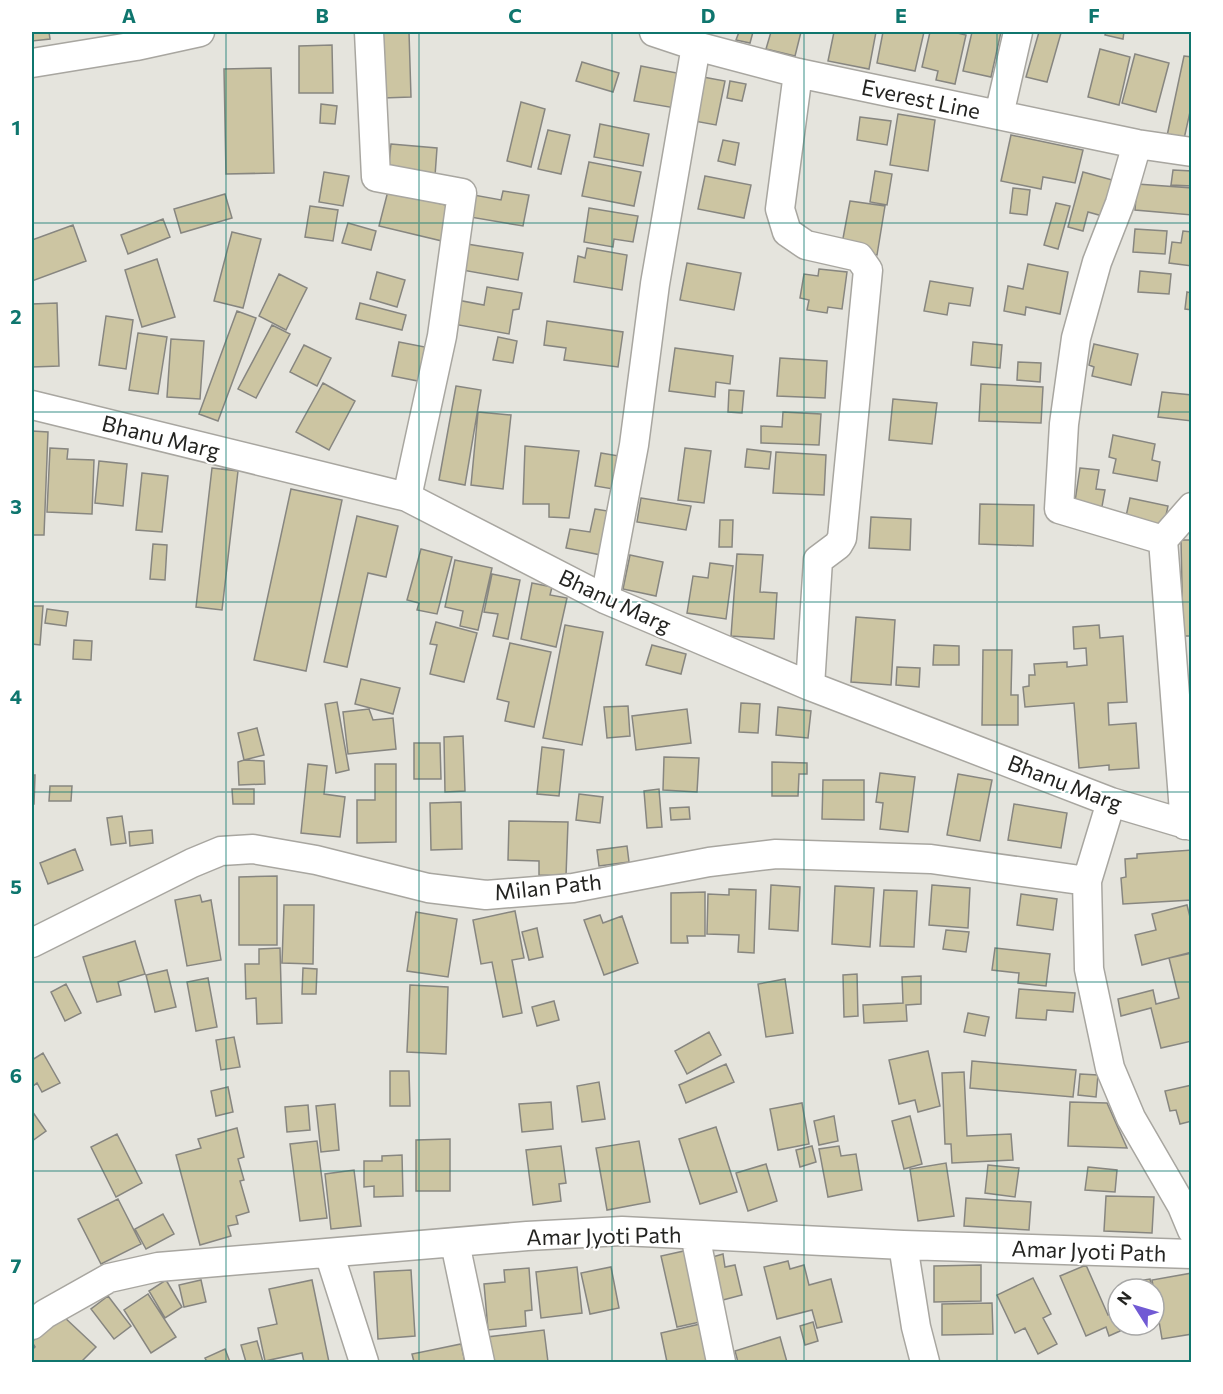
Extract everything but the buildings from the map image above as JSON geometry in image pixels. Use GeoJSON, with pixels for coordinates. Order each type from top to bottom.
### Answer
{"type":"FeatureCollection","features":[{"type":"Feature","properties":{"kind":"street"},"geometry":{"type":"LineString","coordinates":[[32,63],[136,46],[201,32]]}},
{"type":"Feature","properties":{"kind":"street"},"geometry":{"type":"LineString","coordinates":[[369,32],[376,177],[462,193],[442,336],[407,497]]}},
{"type":"Feature","properties":{"kind":"street","name":"Everest Line"},"geometry":{"type":"LineString","coordinates":[[654,32],[696,46],[798,73],[1137,144],[1191,152]]}},
{"type":"Feature","properties":{"kind":"street"},"geometry":{"type":"LineString","coordinates":[[999,115],[1018,32]]}},
{"type":"Feature","properties":{"kind":"street"},"geometry":{"type":"LineString","coordinates":[[605,599],[634,445],[655,284],[696,46]]}},
{"type":"Feature","properties":{"kind":"street"},"geometry":{"type":"LineString","coordinates":[[798,73],[780,209],[787,232],[806,245],[859,257],[868,270],[842,538],[838,545],[818,560],[810,686]]}},
{"type":"Feature","properties":{"kind":"street"},"geometry":{"type":"LineString","coordinates":[[1137,144],[1120,203],[1097,262],[1077,338],[1064,424],[1059,509],[1163,540]]}},
{"type":"Feature","properties":{"kind":"street","name":"Bhanu Marg"},"geometry":{"type":"LineString","coordinates":[[32,405],[407,497],[605,599],[810,686],[1111,802],[1188,825]]}},
{"type":"Feature","properties":{"kind":"street"},"geometry":{"type":"LineString","coordinates":[[1188,825],[1163,540],[1191,507]]}},
{"type":"Feature","properties":{"kind":"street"},"geometry":{"type":"LineString","coordinates":[[1111,802],[1087,881],[1089,969],[1110,1068],[1131,1118],[1182,1206],[1191,1230]]}},
{"type":"Feature","properties":{"kind":"street","name":"Milan Path"},"geometry":{"type":"LineString","coordinates":[[32,943],[192,863],[221,851],[253,849],[316,860],[428,888],[486,895],[573,888],[709,862],[776,854],[931,859],[1087,881]]}},
{"type":"Feature","properties":{"kind":"street","name":"Amar Jyoti Path"},"geometry":{"type":"LineString","coordinates":[[32,1325],[45,1314],[109,1278],[158,1267],[527,1236],[622,1231],[903,1245],[1191,1254]]}},
{"type":"Feature","properties":{"kind":"street"},"geometry":{"type":"LineString","coordinates":[[695,1235],[721,1362]]}},
{"type":"Feature","properties":{"kind":"street"},"geometry":{"type":"LineString","coordinates":[[455,1243],[480,1362]]}},
{"type":"Feature","properties":{"kind":"street"},"geometry":{"type":"LineString","coordinates":[[903,1245],[916,1327],[925,1362]]}},
{"type":"Feature","properties":{"kind":"street"},"geometry":{"type":"LineString","coordinates":[[329,1253],[364,1362]]}}]}
